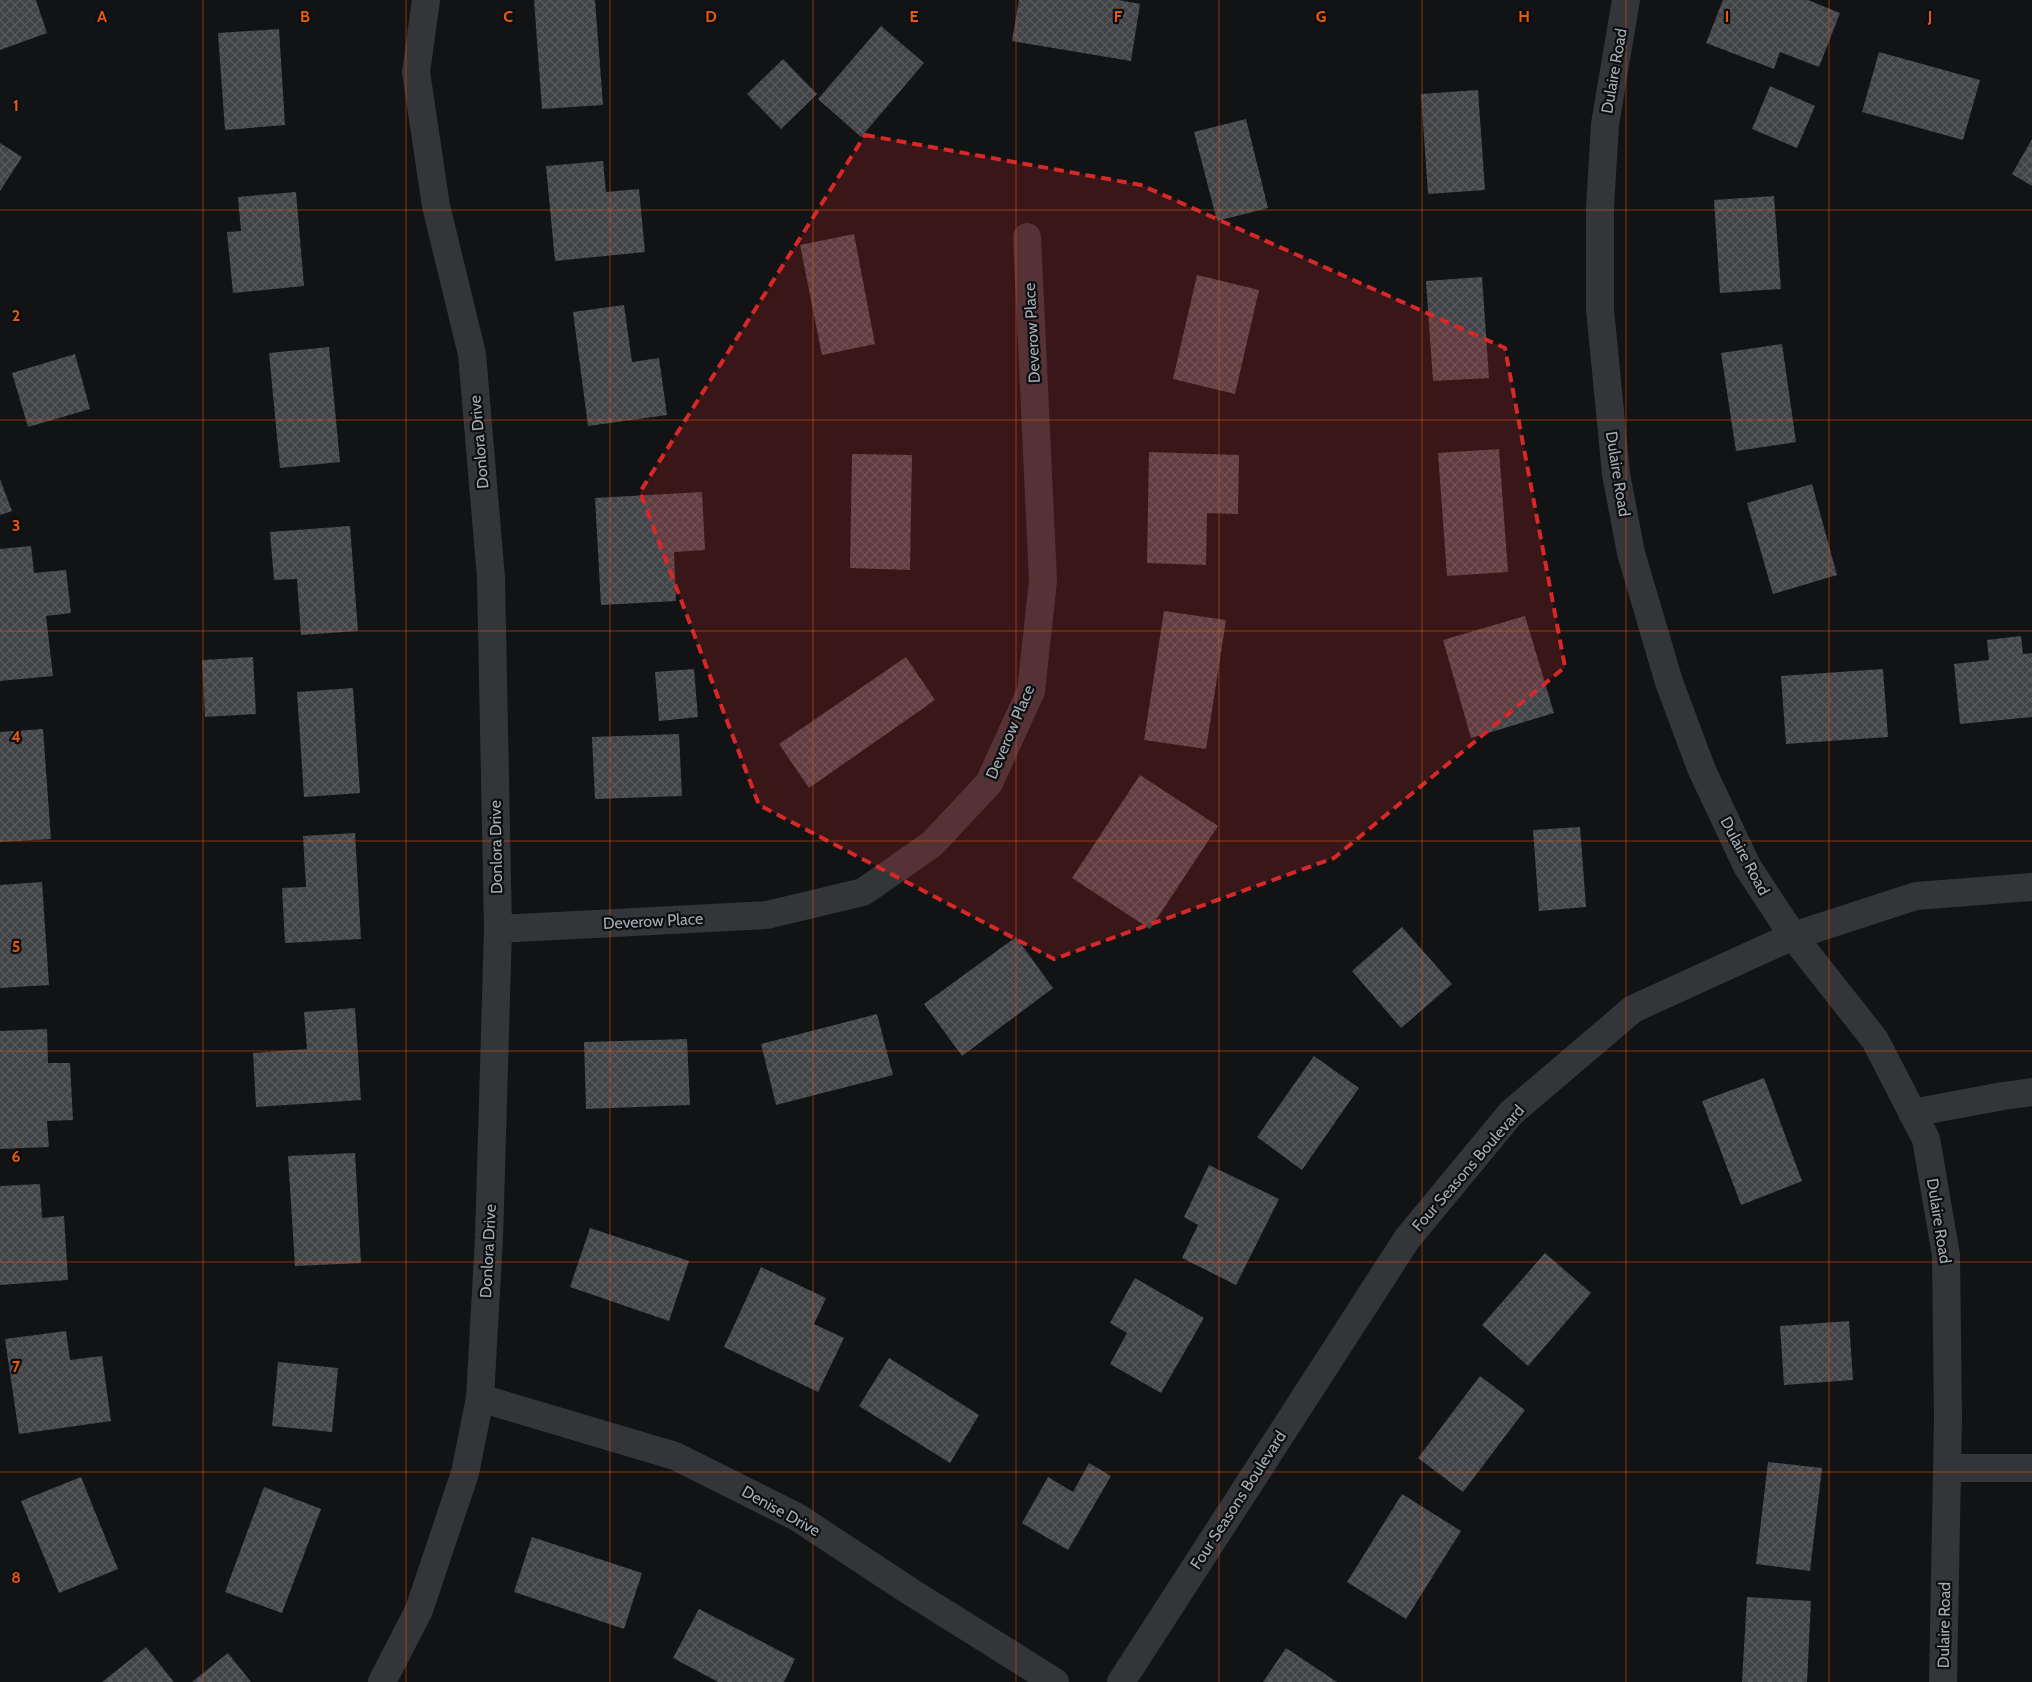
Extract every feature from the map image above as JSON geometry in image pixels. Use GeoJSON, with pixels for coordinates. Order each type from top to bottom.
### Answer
{"type":"FeatureCollection","features":[{"type":"Feature","properties":{"kind":"street","name":"Donlora Drive"},"geometry":{"type":"LineString","coordinates":[[382,1682],[419,1610],[465,1472],[480,1398],[489,1238],[498,930],[491,578],[472,354],[436,206],[416,72],[426,0]]}},
{"type":"Feature","properties":{"kind":"street","name":"Dulaire Road"},"geometry":{"type":"LineString","coordinates":[[1626,0],[1605,124],[1600,208],[1600,309],[1616,474],[1631,552],[1669,682],[1701,768],[1747,866],[1793,936],[1875,1040],[1926,1139],[1946,1255],[1948,1468],[1943,1682]]}},
{"type":"Feature","properties":{"kind":"street","name":"Deverow Place"},"geometry":{"type":"LineString","coordinates":[[498,930],[766,915],[863,892],[932,844],[989,783],[1031,691],[1043,582],[1028,237]]}},
{"type":"Feature","properties":{"kind":"street","name":"Four Seasons Boulevard"},"geometry":{"type":"LineString","coordinates":[[1121,1682],[1407,1239],[1510,1114],[1633,1009],[1793,936],[1916,896],[2032,887]]}},
{"type":"Feature","properties":{"kind":"street"},"geometry":{"type":"LineString","coordinates":[[1912,1113],[2032,1092]]}},
{"type":"Feature","properties":{"kind":"street","name":"Denise Drive"},"geometry":{"type":"LineString","coordinates":[[480,1398],[675,1456],[797,1516],[911,1592],[1055,1682]]}},
{"type":"Feature","properties":{"kind":"street"},"geometry":{"type":"LineString","coordinates":[[1948,1468],[2032,1468]]}},
{"type":"Feature","properties":{"kind":"highlighted area"},"geometry":{"type":"Polygon","coordinates":[[[865,135],[1141,185],[1505,348],[1565,667],[1334,858],[1054,959],[759,805],[640,492],[865,135]]]}},
{"type":"Feature","properties":{"kind":"building"},"geometry":{"type":"Polygon","coordinates":[[[0,0],[36,0],[47,33],[0,50],[0,0]]]}},
{"type":"Feature","properties":{"kind":"building"},"geometry":{"type":"Polygon","coordinates":[[[534,0],[595,0],[603,105],[542,109],[534,0]]]}},
{"type":"Feature","properties":{"kind":"building"},"geometry":{"type":"Polygon","coordinates":[[[1019,0],[1118,0],[1140,4],[1131,61],[1012,41],[1019,0]]]}},
{"type":"Feature","properties":{"kind":"building"},"geometry":{"type":"Polygon","coordinates":[[[1723,0],[1808,0],[1840,13],[1819,67],[1780,52],[1774,69],[1706,43],[1723,0]]]}},
{"type":"Feature","properties":{"kind":"building"},"geometry":{"type":"Polygon","coordinates":[[[881,26],[924,63],[861,137],[818,99],[881,26]]]}},
{"type":"Feature","properties":{"kind":"building"},"geometry":{"type":"Polygon","coordinates":[[[279,29],[285,125],[225,130],[218,33],[279,29]]]}},
{"type":"Feature","properties":{"kind":"building"},"geometry":{"type":"Polygon","coordinates":[[[1879,52],[1980,80],[1963,140],[1862,112],[1879,52]]]}},
{"type":"Feature","properties":{"kind":"building"},"geometry":{"type":"Polygon","coordinates":[[[783,59],[817,94],[781,129],[747,94],[783,59]]]}},
{"type":"Feature","properties":{"kind":"building"},"geometry":{"type":"Polygon","coordinates":[[[1770,86],[1815,106],[1797,148],[1752,129],[1770,86]]]}},
{"type":"Feature","properties":{"kind":"building"},"geometry":{"type":"Polygon","coordinates":[[[1478,90],[1485,190],[1428,194],[1421,94],[1478,90]]]}},
{"type":"Feature","properties":{"kind":"building"},"geometry":{"type":"Polygon","coordinates":[[[1246,119],[1268,208],[1217,221],[1194,132],[1246,119]]]}},
{"type":"Feature","properties":{"kind":"building"},"geometry":{"type":"Polygon","coordinates":[[[2032,139],[2032,186],[2012,174],[2032,139]]]}},
{"type":"Feature","properties":{"kind":"building"},"geometry":{"type":"Polygon","coordinates":[[[0,143],[22,157],[0,191],[0,143]]]}},
{"type":"Feature","properties":{"kind":"building"},"geometry":{"type":"Polygon","coordinates":[[[603,161],[606,192],[639,189],[645,252],[555,261],[546,166],[603,161]]]}},
{"type":"Feature","properties":{"kind":"building"},"geometry":{"type":"Polygon","coordinates":[[[296,192],[304,286],[233,293],[227,232],[241,231],[238,197],[296,192]]]}},
{"type":"Feature","properties":{"kind":"building"},"geometry":{"type":"Polygon","coordinates":[[[1774,196],[1781,289],[1720,293],[1714,200],[1774,196]]]}},
{"type":"Feature","properties":{"kind":"building"},"geometry":{"type":"Polygon","coordinates":[[[854,234],[875,344],[822,355],[800,245],[854,234]]]}},
{"type":"Feature","properties":{"kind":"building"},"geometry":{"type":"Polygon","coordinates":[[[1197,275],[1259,290],[1235,394],[1173,379],[1197,275]]]}},
{"type":"Feature","properties":{"kind":"building"},"geometry":{"type":"Polygon","coordinates":[[[1482,277],[1489,378],[1433,381],[1426,281],[1482,277]]]}},
{"type":"Feature","properties":{"kind":"building"},"geometry":{"type":"Polygon","coordinates":[[[624,305],[632,362],[659,358],[667,415],[588,426],[573,312],[624,305]]]}},
{"type":"Feature","properties":{"kind":"building"},"geometry":{"type":"Polygon","coordinates":[[[1782,344],[1796,442],[1736,451],[1721,353],[1782,344]]]}},
{"type":"Feature","properties":{"kind":"building"},"geometry":{"type":"Polygon","coordinates":[[[329,347],[340,462],[280,468],[269,353],[329,347]]]}},
{"type":"Feature","properties":{"kind":"building"},"geometry":{"type":"Polygon","coordinates":[[[75,354],[90,409],[28,427],[12,373],[75,354]]]}},
{"type":"Feature","properties":{"kind":"building"},"geometry":{"type":"Polygon","coordinates":[[[1499,449],[1508,572],[1447,576],[1438,453],[1499,449]]]}},
{"type":"Feature","properties":{"kind":"building"},"geometry":{"type":"Polygon","coordinates":[[[1149,452],[1239,455],[1238,514],[1207,513],[1206,565],[1147,563],[1149,452]]]}},
{"type":"Feature","properties":{"kind":"building"},"geometry":{"type":"Polygon","coordinates":[[[852,454],[912,455],[910,570],[850,568],[852,454]]]}},
{"type":"Feature","properties":{"kind":"building"},"geometry":{"type":"Polygon","coordinates":[[[0,479],[12,511],[0,515],[0,479]]]}},
{"type":"Feature","properties":{"kind":"building"},"geometry":{"type":"Polygon","coordinates":[[[1812,484],[1837,575],[1773,594],[1747,503],[1812,484]]]}},
{"type":"Feature","properties":{"kind":"building"},"geometry":{"type":"Polygon","coordinates":[[[702,492],[705,550],[674,552],[676,601],[601,605],[595,498],[702,492]]]}},
{"type":"Feature","properties":{"kind":"building"},"geometry":{"type":"Polygon","coordinates":[[[350,526],[358,631],[301,635],[297,579],[274,580],[270,532],[350,526]]]}},
{"type":"Feature","properties":{"kind":"building"},"geometry":{"type":"Polygon","coordinates":[[[31,546],[34,573],[66,570],[71,613],[46,616],[53,676],[0,681],[0,549],[31,546]]]}},
{"type":"Feature","properties":{"kind":"building"},"geometry":{"type":"Polygon","coordinates":[[[1164,611],[1226,620],[1206,749],[1144,740],[1164,611]]]}},
{"type":"Feature","properties":{"kind":"building"},"geometry":{"type":"Polygon","coordinates":[[[1525,616],[1554,713],[1471,738],[1443,640],[1525,616]]]}},
{"type":"Feature","properties":{"kind":"building"},"geometry":{"type":"Polygon","coordinates":[[[2021,636],[2023,654],[2032,653],[2032,717],[1960,724],[1954,664],[1989,660],[1987,640],[2021,636]]]}},
{"type":"Feature","properties":{"kind":"building"},"geometry":{"type":"Polygon","coordinates":[[[253,657],[256,714],[205,717],[202,660],[253,657]]]}},
{"type":"Feature","properties":{"kind":"building"},"geometry":{"type":"Polygon","coordinates":[[[906,657],[935,700],[809,788],[779,744],[906,657]]]}},
{"type":"Feature","properties":{"kind":"building"},"geometry":{"type":"Polygon","coordinates":[[[694,669],[698,717],[659,721],[655,672],[694,669]]]}},
{"type":"Feature","properties":{"kind":"building"},"geometry":{"type":"Polygon","coordinates":[[[1883,669],[1888,737],[1786,744],[1781,676],[1883,669]]]}},
{"type":"Feature","properties":{"kind":"building"},"geometry":{"type":"Polygon","coordinates":[[[353,688],[360,793],[304,797],[297,692],[353,688]]]}},
{"type":"Feature","properties":{"kind":"building"},"geometry":{"type":"Polygon","coordinates":[[[43,729],[51,839],[0,842],[0,732],[43,729]]]}},
{"type":"Feature","properties":{"kind":"building"},"geometry":{"type":"Polygon","coordinates":[[[679,734],[682,796],[595,799],[592,737],[679,734]]]}},
{"type":"Feature","properties":{"kind":"building"},"geometry":{"type":"Polygon","coordinates":[[[1140,775],[1218,826],[1150,929],[1072,878],[1140,775]]]}},
{"type":"Feature","properties":{"kind":"building"},"geometry":{"type":"Polygon","coordinates":[[[1580,827],[1586,907],[1539,911],[1533,830],[1580,827]]]}},
{"type":"Feature","properties":{"kind":"building"},"geometry":{"type":"Polygon","coordinates":[[[355,833],[361,939],[285,943],[282,888],[306,887],[303,836],[355,833]]]}},
{"type":"Feature","properties":{"kind":"building"},"geometry":{"type":"Polygon","coordinates":[[[42,882],[49,985],[0,988],[0,885],[42,882]]]}},
{"type":"Feature","properties":{"kind":"building"},"geometry":{"type":"Polygon","coordinates":[[[1402,927],[1452,984],[1401,1028],[1352,971],[1402,927]]]}},
{"type":"Feature","properties":{"kind":"building"},"geometry":{"type":"Polygon","coordinates":[[[1016,937],[1053,988],[962,1056],[924,1004],[1016,937]]]}},
{"type":"Feature","properties":{"kind":"building"},"geometry":{"type":"Polygon","coordinates":[[[355,1008],[361,1100],[256,1107],[253,1053],[307,1049],[304,1012],[355,1008]]]}},
{"type":"Feature","properties":{"kind":"building"},"geometry":{"type":"Polygon","coordinates":[[[877,1014],[893,1075],[776,1105],[761,1044],[877,1014]]]}},
{"type":"Feature","properties":{"kind":"building"},"geometry":{"type":"Polygon","coordinates":[[[47,1029],[48,1063],[70,1063],[73,1120],[47,1121],[49,1147],[0,1149],[0,1031],[47,1029]]]}},
{"type":"Feature","properties":{"kind":"building"},"geometry":{"type":"Polygon","coordinates":[[[687,1039],[690,1105],[586,1109],[584,1042],[687,1039]]]}},
{"type":"Feature","properties":{"kind":"building"},"geometry":{"type":"Polygon","coordinates":[[[1314,1056],[1359,1088],[1302,1170],[1257,1137],[1314,1056]]]}},
{"type":"Feature","properties":{"kind":"building"},"geometry":{"type":"Polygon","coordinates":[[[1764,1078],[1802,1181],[1741,1205],[1702,1101],[1764,1078]]]}},
{"type":"Feature","properties":{"kind":"building"},"geometry":{"type":"Polygon","coordinates":[[[355,1153],[361,1263],[295,1266],[288,1156],[355,1153]]]}},
{"type":"Feature","properties":{"kind":"building"},"geometry":{"type":"Polygon","coordinates":[[[1209,1165],[1279,1199],[1236,1285],[1182,1258],[1198,1225],[1184,1217],[1209,1165]]]}},
{"type":"Feature","properties":{"kind":"building"},"geometry":{"type":"Polygon","coordinates":[[[40,1184],[42,1218],[64,1216],[68,1280],[0,1285],[0,1186],[40,1184]]]}},
{"type":"Feature","properties":{"kind":"building"},"geometry":{"type":"Polygon","coordinates":[[[590,1228],[689,1261],[669,1321],[570,1287],[590,1228]]]}},
{"type":"Feature","properties":{"kind":"building"},"geometry":{"type":"Polygon","coordinates":[[[1545,1253],[1591,1293],[1528,1366],[1482,1325],[1545,1253]]]}},
{"type":"Feature","properties":{"kind":"building"},"geometry":{"type":"Polygon","coordinates":[[[761,1267],[826,1298],[814,1324],[844,1338],[818,1392],[724,1347],[761,1267]]]}},
{"type":"Feature","properties":{"kind":"building"},"geometry":{"type":"Polygon","coordinates":[[[1135,1278],[1204,1318],[1161,1393],[1110,1364],[1127,1333],[1110,1323],[1135,1278]]]}},
{"type":"Feature","properties":{"kind":"building"},"geometry":{"type":"Polygon","coordinates":[[[1849,1321],[1853,1380],[1784,1385],[1780,1326],[1849,1321]]]}},
{"type":"Feature","properties":{"kind":"building"},"geometry":{"type":"Polygon","coordinates":[[[66,1331],[70,1360],[102,1356],[111,1421],[19,1434],[5,1339],[66,1331]]]}},
{"type":"Feature","properties":{"kind":"building"},"geometry":{"type":"Polygon","coordinates":[[[889,1358],[979,1415],[950,1463],[859,1406],[889,1358]]]}},
{"type":"Feature","properties":{"kind":"building"},"geometry":{"type":"Polygon","coordinates":[[[278,1362],[338,1368],[332,1432],[272,1426],[278,1362]]]}},
{"type":"Feature","properties":{"kind":"building"},"geometry":{"type":"Polygon","coordinates":[[[1480,1376],[1525,1410],[1463,1492],[1418,1458],[1480,1376]]]}},
{"type":"Feature","properties":{"kind":"building"},"geometry":{"type":"Polygon","coordinates":[[[1768,1462],[1822,1468],[1810,1571],[1756,1564],[1768,1462]]]}},
{"type":"Feature","properties":{"kind":"building"},"geometry":{"type":"Polygon","coordinates":[[[1089,1463],[1111,1476],[1068,1550],[1022,1523],[1048,1477],[1073,1492],[1089,1463]]]}},
{"type":"Feature","properties":{"kind":"building"},"geometry":{"type":"Polygon","coordinates":[[[81,1477],[118,1569],[59,1593],[21,1501],[81,1477]]]}},
{"type":"Feature","properties":{"kind":"building"},"geometry":{"type":"Polygon","coordinates":[[[264,1487],[321,1509],[282,1613],[225,1592],[264,1487]]]}},
{"type":"Feature","properties":{"kind":"building"},"geometry":{"type":"Polygon","coordinates":[[[1402,1494],[1461,1531],[1406,1619],[1347,1582],[1402,1494]]]}},
{"type":"Feature","properties":{"kind":"building"},"geometry":{"type":"Polygon","coordinates":[[[532,1537],[642,1573],[624,1629],[514,1592],[532,1537]]]}},
{"type":"Feature","properties":{"kind":"building"},"geometry":{"type":"Polygon","coordinates":[[[1747,1597],[1811,1601],[1807,1682],[1742,1682],[1747,1597]]]}},
{"type":"Feature","properties":{"kind":"building"},"geometry":{"type":"Polygon","coordinates":[[[699,1609],[795,1659],[784,1682],[718,1682],[673,1658],[699,1609]]]}},
{"type":"Feature","properties":{"kind":"building"},"geometry":{"type":"Polygon","coordinates":[[[146,1647],[174,1682],[102,1682],[146,1647]]]}},
{"type":"Feature","properties":{"kind":"building"},"geometry":{"type":"Polygon","coordinates":[[[1286,1648],[1337,1682],[1263,1682],[1286,1648]]]}},
{"type":"Feature","properties":{"kind":"building"},"geometry":{"type":"Polygon","coordinates":[[[228,1653],[251,1682],[192,1682],[228,1653]]]}}]}
